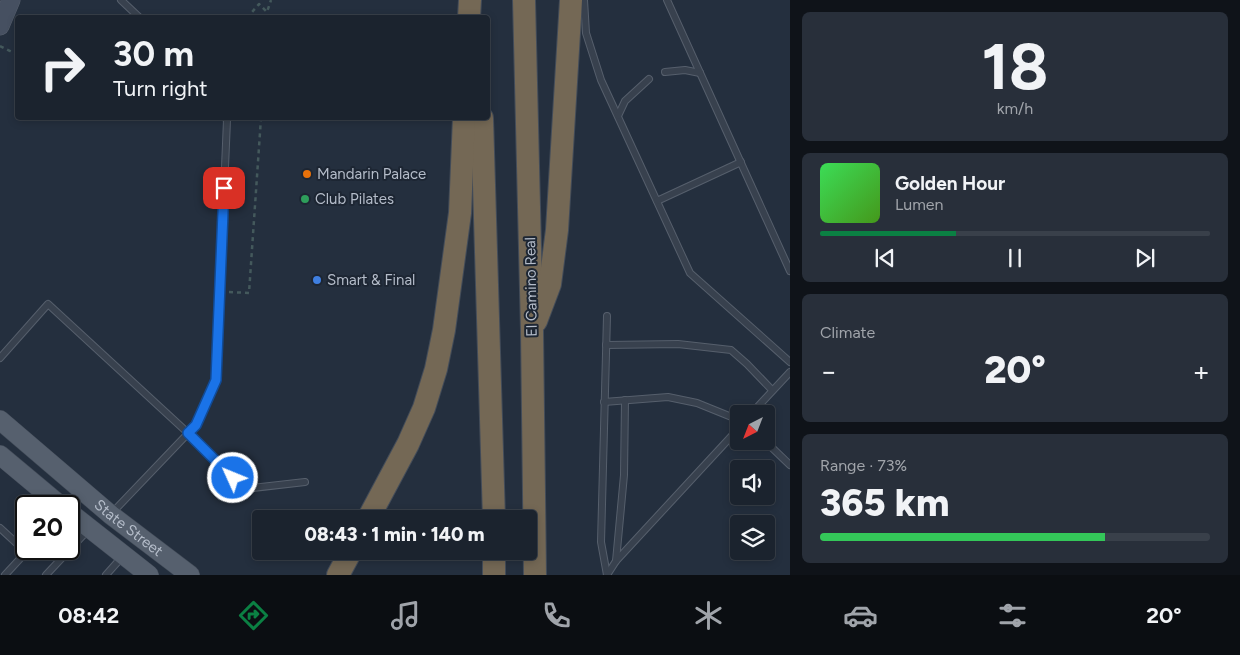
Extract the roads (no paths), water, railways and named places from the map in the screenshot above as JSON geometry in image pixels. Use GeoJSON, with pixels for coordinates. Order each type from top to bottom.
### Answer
{"type":"FeatureCollection","features":[{"type":"Feature","properties":{"kind":"highway"},"geometry":{"type":"LineString","coordinates":[[470,0],[470,15]]}},
{"type":"Feature","properties":{"kind":"highway"},"geometry":{"type":"LineString","coordinates":[[478,0],[478,15]]}},
{"type":"Feature","properties":{"kind":"highway","name":"El Camino Real"},"geometry":{"type":"LineString","coordinates":[[524,0],[532,331],[535,575]]}},
{"type":"Feature","properties":{"kind":"highway"},"geometry":{"type":"LineString","coordinates":[[532,331],[550,284],[557,230],[571,0]]}},
{"type":"Feature","properties":{"kind":"highway"},"geometry":{"type":"LineString","coordinates":[[373,510],[408,444],[424,408],[436,369],[444,330],[460,213],[464,120]]}},
{"type":"Feature","properties":{"kind":"highway"},"geometry":{"type":"LineString","coordinates":[[482,120],[494,510]]}},
{"type":"Feature","properties":{"kind":"highway"},"geometry":{"type":"LineString","coordinates":[[338,575],[346,560]]}},
{"type":"Feature","properties":{"kind":"highway"},"geometry":{"type":"LineString","coordinates":[[494,560],[494,575]]}},
{"type":"Feature","properties":{"kind":"main road"},"geometry":{"type":"LineString","coordinates":[[0,26],[11,0]]}},
{"type":"Feature","properties":{"kind":"main road","name":"State Street"},"geometry":{"type":"LineString","coordinates":[[0,420],[111,515],[190,575]]}},
{"type":"Feature","properties":{"kind":"main road"},"geometry":{"type":"LineString","coordinates":[[0,455],[48,495]]}},
{"type":"Feature","properties":{"kind":"main road","name":"State Street"},"geometry":{"type":"LineString","coordinates":[[80,520],[149,575]]}},
{"type":"Feature","properties":{"kind":"lane"},"geometry":{"type":"LineString","coordinates":[[122,0],[137,15]]}},
{"type":"Feature","properties":{"kind":"lane"},"geometry":{"type":"LineString","coordinates":[[584,0],[586,33],[601,80],[690,273],[790,362]]}},
{"type":"Feature","properties":{"kind":"lane"},"geometry":{"type":"LineString","coordinates":[[667,0],[790,271]]}},
{"type":"Feature","properties":{"kind":"lane"},"geometry":{"type":"LineString","coordinates":[[665,72],[685,70],[700,73]]}},
{"type":"Feature","properties":{"kind":"lane"},"geometry":{"type":"LineString","coordinates":[[618,116],[625,101],[649,80]]}},
{"type":"Feature","properties":{"kind":"lane"},"geometry":{"type":"LineString","coordinates":[[111,515],[196,425],[216,380],[227,120]]}},
{"type":"Feature","properties":{"kind":"lane"},"geometry":{"type":"LineString","coordinates":[[657,201],[741,162]]}},
{"type":"Feature","properties":{"kind":"lane"},"geometry":{"type":"LineString","coordinates":[[0,358],[48,304],[188,433],[244,489],[305,482]]}},
{"type":"Feature","properties":{"kind":"lane"},"geometry":{"type":"LineString","coordinates":[[607,316],[601,542],[607,575]]}},
{"type":"Feature","properties":{"kind":"lane"},"geometry":{"type":"LineString","coordinates":[[606,345],[678,344],[730,350],[747,364],[771,392]]}},
{"type":"Feature","properties":{"kind":"lane"},"geometry":{"type":"LineString","coordinates":[[759,405],[790,372]]}},
{"type":"Feature","properties":{"kind":"lane"},"geometry":{"type":"LineString","coordinates":[[604,402],[668,397],[698,403],[730,416]]}},
{"type":"Feature","properties":{"kind":"lane"},"geometry":{"type":"LineString","coordinates":[[616,561],[624,475],[625,400]]}},
{"type":"Feature","properties":{"kind":"lane"},"geometry":{"type":"LineString","coordinates":[[607,575],[616,561],[730,438]]}},
{"type":"Feature","properties":{"kind":"lane"},"geometry":{"type":"LineString","coordinates":[[774,450],[790,465]]}},
{"type":"Feature","properties":{"kind":"lane"},"geometry":{"type":"LineString","coordinates":[[0,528],[15,540]]}},
{"type":"Feature","properties":{"kind":"lane"},"geometry":{"type":"LineString","coordinates":[[46,575],[90,528]]}},
{"type":"Feature","properties":{"kind":"lane"},"geometry":{"type":"LineString","coordinates":[[106,575],[124,555]]}},
{"type":"Feature","properties":{"kind":"lane"},"geometry":{"type":"LineString","coordinates":[[5,575],[19,560]]}},
{"type":"Feature","properties":{"kind":"place","name":"Mandarin Palace"},"geometry":{"type":"Point","coordinates":[307,174]}},
{"type":"Feature","properties":{"kind":"place","name":"Club Pilates"},"geometry":{"type":"Point","coordinates":[305,199]}},
{"type":"Feature","properties":{"kind":"place","name":"Smart & Final"},"geometry":{"type":"Point","coordinates":[317,280]}}]}
